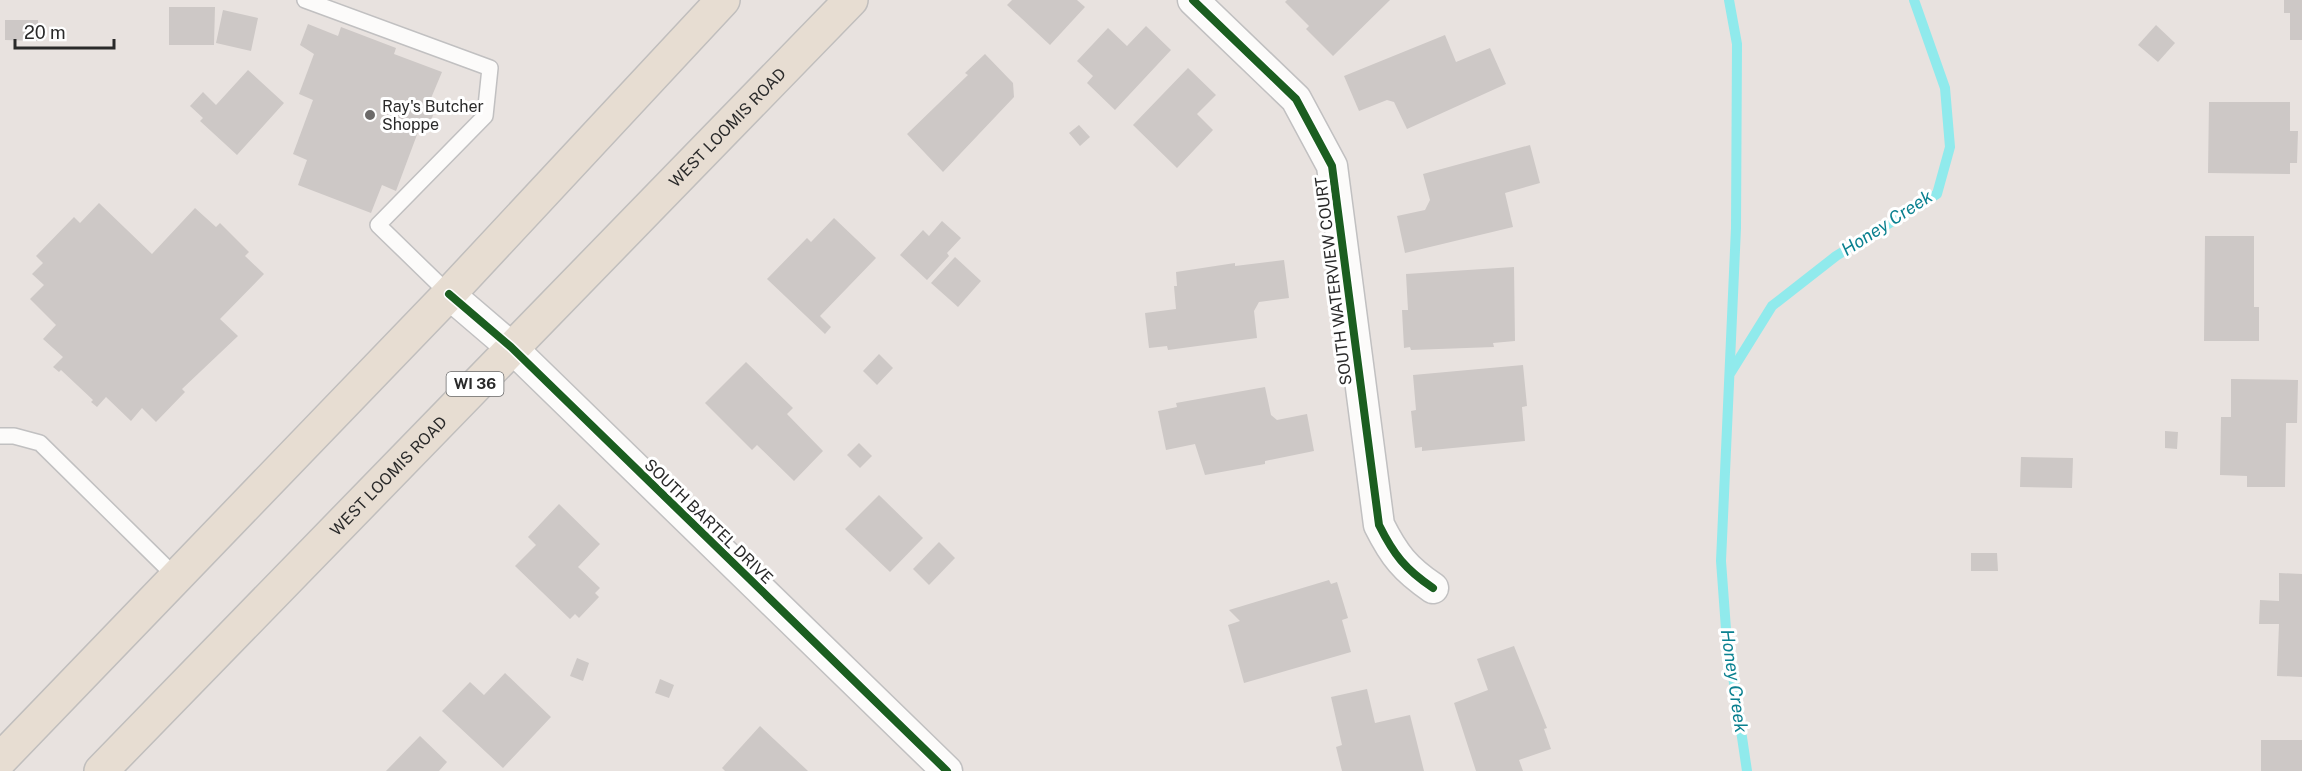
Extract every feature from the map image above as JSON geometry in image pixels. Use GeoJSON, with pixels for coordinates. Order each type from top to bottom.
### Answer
{"type":"FeatureCollection","features":[{"type":"Feature","properties":{"kind":"main road"},"geometry":{"type":"LineString","coordinates":[[0,760],[449,294],[723,0]]}},
{"type":"Feature","properties":{"kind":"main road","name":"WEST LOOMIS ROAD"},"geometry":{"type":"LineString","coordinates":[[101,771],[851,0]]}},
{"type":"Feature","properties":{"kind":"street","name":"SOUTH WATERVIEW COURT"},"geometry":{"type":"LineString","coordinates":[[1193,0],[1296,99],[1332,166],[1379,525],[1391,550],[1407,570],[1433,588]]}},
{"type":"Feature","properties":{"kind":"street","name":"SOUTH BARTEL DRIVE"},"geometry":{"type":"LineString","coordinates":[[449,294],[511,347],[947,771]]}},
{"type":"Feature","properties":{"kind":"lane"},"geometry":{"type":"LineString","coordinates":[[305,0],[490,68],[485,116],[378,225],[449,294]]}},
{"type":"Feature","properties":{"kind":"lane"},"geometry":{"type":"LineString","coordinates":[[0,436],[14,436],[40,443],[176,577]]}},
{"type":"Feature","properties":{"kind":"building"},"geometry":{"type":"Polygon","coordinates":[[[1012,0],[1077,0],[1085,7],[1050,45],[1007,5],[1012,0]]]}},
{"type":"Feature","properties":{"kind":"building"},"geometry":{"type":"Polygon","coordinates":[[[1287,0],[1390,0],[1333,56],[1306,29],[1309,26],[1285,2],[1287,0]]]}},
{"type":"Feature","properties":{"kind":"building"},"geometry":{"type":"Polygon","coordinates":[[[2284,0],[2302,0],[2302,40],[2290,40],[2290,13],[2284,13],[2284,0]]]}},
{"type":"Feature","properties":{"kind":"building"},"geometry":{"type":"Polygon","coordinates":[[[169,7],[215,7],[214,45],[169,45],[169,7]]]}},
{"type":"Feature","properties":{"kind":"building"},"geometry":{"type":"Polygon","coordinates":[[[223,10],[258,18],[251,51],[216,43],[223,10]]]}},
{"type":"Feature","properties":{"kind":"building"},"geometry":{"type":"Polygon","coordinates":[[[5,20],[38,20],[38,41],[5,40],[5,20]]]}},
{"type":"Feature","properties":{"kind":"building","name":"Ray's Butcher Shoppe"},"geometry":{"type":"Polygon","coordinates":[[[308,24],[338,36],[341,27],[396,48],[394,54],[442,72],[429,103],[436,106],[429,127],[421,124],[396,191],[382,185],[371,213],[298,185],[307,160],[293,154],[313,100],[299,94],[314,54],[300,45],[308,24]]]}},
{"type":"Feature","properties":{"kind":"building"},"geometry":{"type":"Polygon","coordinates":[[[2156,25],[2175,43],[2158,62],[2138,45],[2156,25]]]}},
{"type":"Feature","properties":{"kind":"building"},"geometry":{"type":"Polygon","coordinates":[[[1146,26],[1171,50],[1115,110],[1087,83],[1093,76],[1077,61],[1108,28],[1127,46],[1146,26]]]}},
{"type":"Feature","properties":{"kind":"building"},"geometry":{"type":"Polygon","coordinates":[[[1445,35],[1456,62],[1490,48],[1506,84],[1407,129],[1394,102],[1387,100],[1359,111],[1344,76],[1445,35]]]}},
{"type":"Feature","properties":{"kind":"building"},"geometry":{"type":"Polygon","coordinates":[[[985,54],[1013,83],[1014,97],[943,172],[907,134],[968,75],[965,73],[985,54]]]}},
{"type":"Feature","properties":{"kind":"building"},"geometry":{"type":"Polygon","coordinates":[[[1188,68],[1216,95],[1197,114],[1213,130],[1177,168],[1133,125],[1188,68]]]}},
{"type":"Feature","properties":{"kind":"building"},"geometry":{"type":"Polygon","coordinates":[[[248,70],[284,103],[237,155],[200,121],[203,118],[190,106],[203,92],[216,105],[248,70]]]}},
{"type":"Feature","properties":{"kind":"building"},"geometry":{"type":"Polygon","coordinates":[[[2209,102],[2290,102],[2290,131],[2298,131],[2297,163],[2290,163],[2290,174],[2208,173],[2209,102]]]}},
{"type":"Feature","properties":{"kind":"building"},"geometry":{"type":"Polygon","coordinates":[[[1079,125],[1090,137],[1080,146],[1069,133],[1079,125]]]}},
{"type":"Feature","properties":{"kind":"building"},"geometry":{"type":"Polygon","coordinates":[[[1530,145],[1540,183],[1505,193],[1513,227],[1405,253],[1397,216],[1425,210],[1430,200],[1423,174],[1530,145]]]}},
{"type":"Feature","properties":{"kind":"building"},"geometry":{"type":"Polygon","coordinates":[[[99,203],[152,254],[195,208],[216,227],[220,223],[249,252],[245,256],[264,274],[220,319],[238,336],[182,389],[185,392],[156,422],[142,408],[131,421],[106,397],[97,407],[91,402],[93,400],[61,370],[59,372],[53,367],[63,357],[43,339],[56,325],[30,299],[44,285],[32,274],[43,263],[36,256],[74,217],[80,223],[99,203]]]}},
{"type":"Feature","properties":{"kind":"building"},"geometry":{"type":"Polygon","coordinates":[[[834,218],[876,258],[820,316],[831,327],[825,334],[767,279],[807,238],[811,242],[834,218]]]}},
{"type":"Feature","properties":{"kind":"building"},"geometry":{"type":"Polygon","coordinates":[[[942,221],[961,238],[947,253],[949,256],[927,280],[900,255],[923,230],[929,236],[942,221]]]}},
{"type":"Feature","properties":{"kind":"building"},"geometry":{"type":"Polygon","coordinates":[[[2205,236],[2254,236],[2254,307],[2259,307],[2259,341],[2204,341],[2205,236]]]}},
{"type":"Feature","properties":{"kind":"building"},"geometry":{"type":"Polygon","coordinates":[[[955,257],[981,281],[958,307],[931,283],[955,257]]]}},
{"type":"Feature","properties":{"kind":"building"},"geometry":{"type":"Polygon","coordinates":[[[1284,260],[1289,298],[1259,302],[1254,311],[1257,338],[1168,350],[1167,346],[1149,348],[1145,313],[1176,309],[1174,286],[1177,286],[1176,272],[1235,263],[1235,266],[1284,260]]]}},
{"type":"Feature","properties":{"kind":"building"},"geometry":{"type":"Polygon","coordinates":[[[1514,267],[1515,341],[1493,343],[1494,347],[1411,350],[1410,347],[1404,348],[1402,310],[1408,310],[1406,274],[1514,267]]]}},
{"type":"Feature","properties":{"kind":"building"},"geometry":{"type":"Polygon","coordinates":[[[879,354],[893,368],[877,385],[863,371],[879,354]]]}},
{"type":"Feature","properties":{"kind":"building"},"geometry":{"type":"Polygon","coordinates":[[[746,362],[793,408],[787,414],[823,451],[794,481],[757,445],[752,450],[705,403],[746,362]]]}},
{"type":"Feature","properties":{"kind":"building"},"geometry":{"type":"Polygon","coordinates":[[[1523,365],[1527,406],[1522,407],[1525,441],[1422,451],[1422,447],[1415,448],[1411,411],[1416,410],[1413,375],[1523,365]]]}},
{"type":"Feature","properties":{"kind":"building"},"geometry":{"type":"Polygon","coordinates":[[[2231,379],[2298,380],[2297,423],[2286,423],[2285,487],[2247,487],[2247,476],[2220,475],[2221,417],[2231,417],[2231,379]]]}},
{"type":"Feature","properties":{"kind":"building"},"geometry":{"type":"Polygon","coordinates":[[[1265,387],[1271,415],[1277,420],[1307,414],[1314,451],[1265,461],[1265,464],[1205,475],[1195,444],[1166,450],[1158,411],[1177,407],[1176,403],[1265,387]]]}},
{"type":"Feature","properties":{"kind":"building"},"geometry":{"type":"Polygon","coordinates":[[[2165,431],[2178,432],[2177,449],[2165,448],[2165,431]]]}},
{"type":"Feature","properties":{"kind":"building"},"geometry":{"type":"Polygon","coordinates":[[[859,443],[872,456],[860,468],[847,455],[859,443]]]}},
{"type":"Feature","properties":{"kind":"building"},"geometry":{"type":"Polygon","coordinates":[[[2021,457],[2073,458],[2072,488],[2020,487],[2021,457]]]}},
{"type":"Feature","properties":{"kind":"building"},"geometry":{"type":"Polygon","coordinates":[[[879,495],[923,538],[890,572],[845,529],[879,495]]]}},
{"type":"Feature","properties":{"kind":"building"},"geometry":{"type":"Polygon","coordinates":[[[559,504],[600,544],[578,567],[600,588],[595,593],[599,597],[579,618],[575,614],[570,619],[515,566],[536,545],[528,537],[559,504]]]}},
{"type":"Feature","properties":{"kind":"building"},"geometry":{"type":"Polygon","coordinates":[[[939,542],[955,558],[929,585],[913,569],[939,542]]]}},
{"type":"Feature","properties":{"kind":"building"},"geometry":{"type":"Polygon","coordinates":[[[1971,553],[1997,553],[1998,571],[1971,571],[1971,553]]]}},
{"type":"Feature","properties":{"kind":"building"},"geometry":{"type":"Polygon","coordinates":[[[2279,573],[2302,574],[2302,677],[2277,676],[2279,624],[2259,624],[2260,600],[2279,601],[2279,573]]]}},
{"type":"Feature","properties":{"kind":"building"},"geometry":{"type":"Polygon","coordinates":[[[1329,580],[1331,584],[1337,582],[1348,618],[1342,620],[1351,652],[1244,683],[1228,625],[1240,621],[1229,610],[1329,580]]]}},
{"type":"Feature","properties":{"kind":"building"},"geometry":{"type":"Polygon","coordinates":[[[1514,646],[1547,728],[1544,729],[1551,749],[1519,760],[1523,771],[1476,771],[1454,703],[1488,690],[1477,659],[1514,646]]]}},
{"type":"Feature","properties":{"kind":"building"},"geometry":{"type":"Polygon","coordinates":[[[577,658],[589,663],[583,681],[570,676],[577,658]]]}},
{"type":"Feature","properties":{"kind":"building"},"geometry":{"type":"Polygon","coordinates":[[[505,673],[551,717],[503,768],[442,711],[470,682],[484,695],[505,673]]]}},
{"type":"Feature","properties":{"kind":"building"},"geometry":{"type":"Polygon","coordinates":[[[660,679],[674,685],[669,698],[655,693],[660,679]]]}},
{"type":"Feature","properties":{"kind":"building"},"geometry":{"type":"Polygon","coordinates":[[[1367,689],[1375,723],[1410,715],[1424,771],[1342,771],[1336,747],[1342,745],[1331,697],[1367,689]]]}},
{"type":"Feature","properties":{"kind":"building"},"geometry":{"type":"Polygon","coordinates":[[[760,726],[808,771],[725,771],[722,768],[760,726]]]}},
{"type":"Feature","properties":{"kind":"building"},"geometry":{"type":"Polygon","coordinates":[[[420,736],[447,762],[439,771],[386,771],[420,736]]]}},
{"type":"Feature","properties":{"kind":"building"},"geometry":{"type":"Polygon","coordinates":[[[2261,740],[2302,740],[2302,771],[2261,771],[2261,740]]]}},
{"type":"Feature","properties":{"kind":"waterway","name":"Honey Creek"},"geometry":{"type":"LineString","coordinates":[[1729,0],[1737,44],[1736,228],[1721,561],[1726,629],[1747,771]]}},
{"type":"Feature","properties":{"kind":"waterway","name":"Honey Creek"},"geometry":{"type":"LineString","coordinates":[[1731,372],[1772,306],[1836,256],[1937,194],[1950,147],[1945,88],[1914,0]]}},
{"type":"Feature","properties":{"kind":"cycle path"},"geometry":{"type":"LineString","coordinates":[[1193,0],[1296,99],[1332,166],[1379,525],[1401,561],[1433,588]]}},
{"type":"Feature","properties":{"kind":"cycle path"},"geometry":{"type":"LineString","coordinates":[[449,294],[511,347],[947,771]]}},
{"type":"Feature","properties":{"kind":"place","name":"Ray's Butcher Shoppe"},"geometry":{"type":"Point","coordinates":[370,115]}}]}
